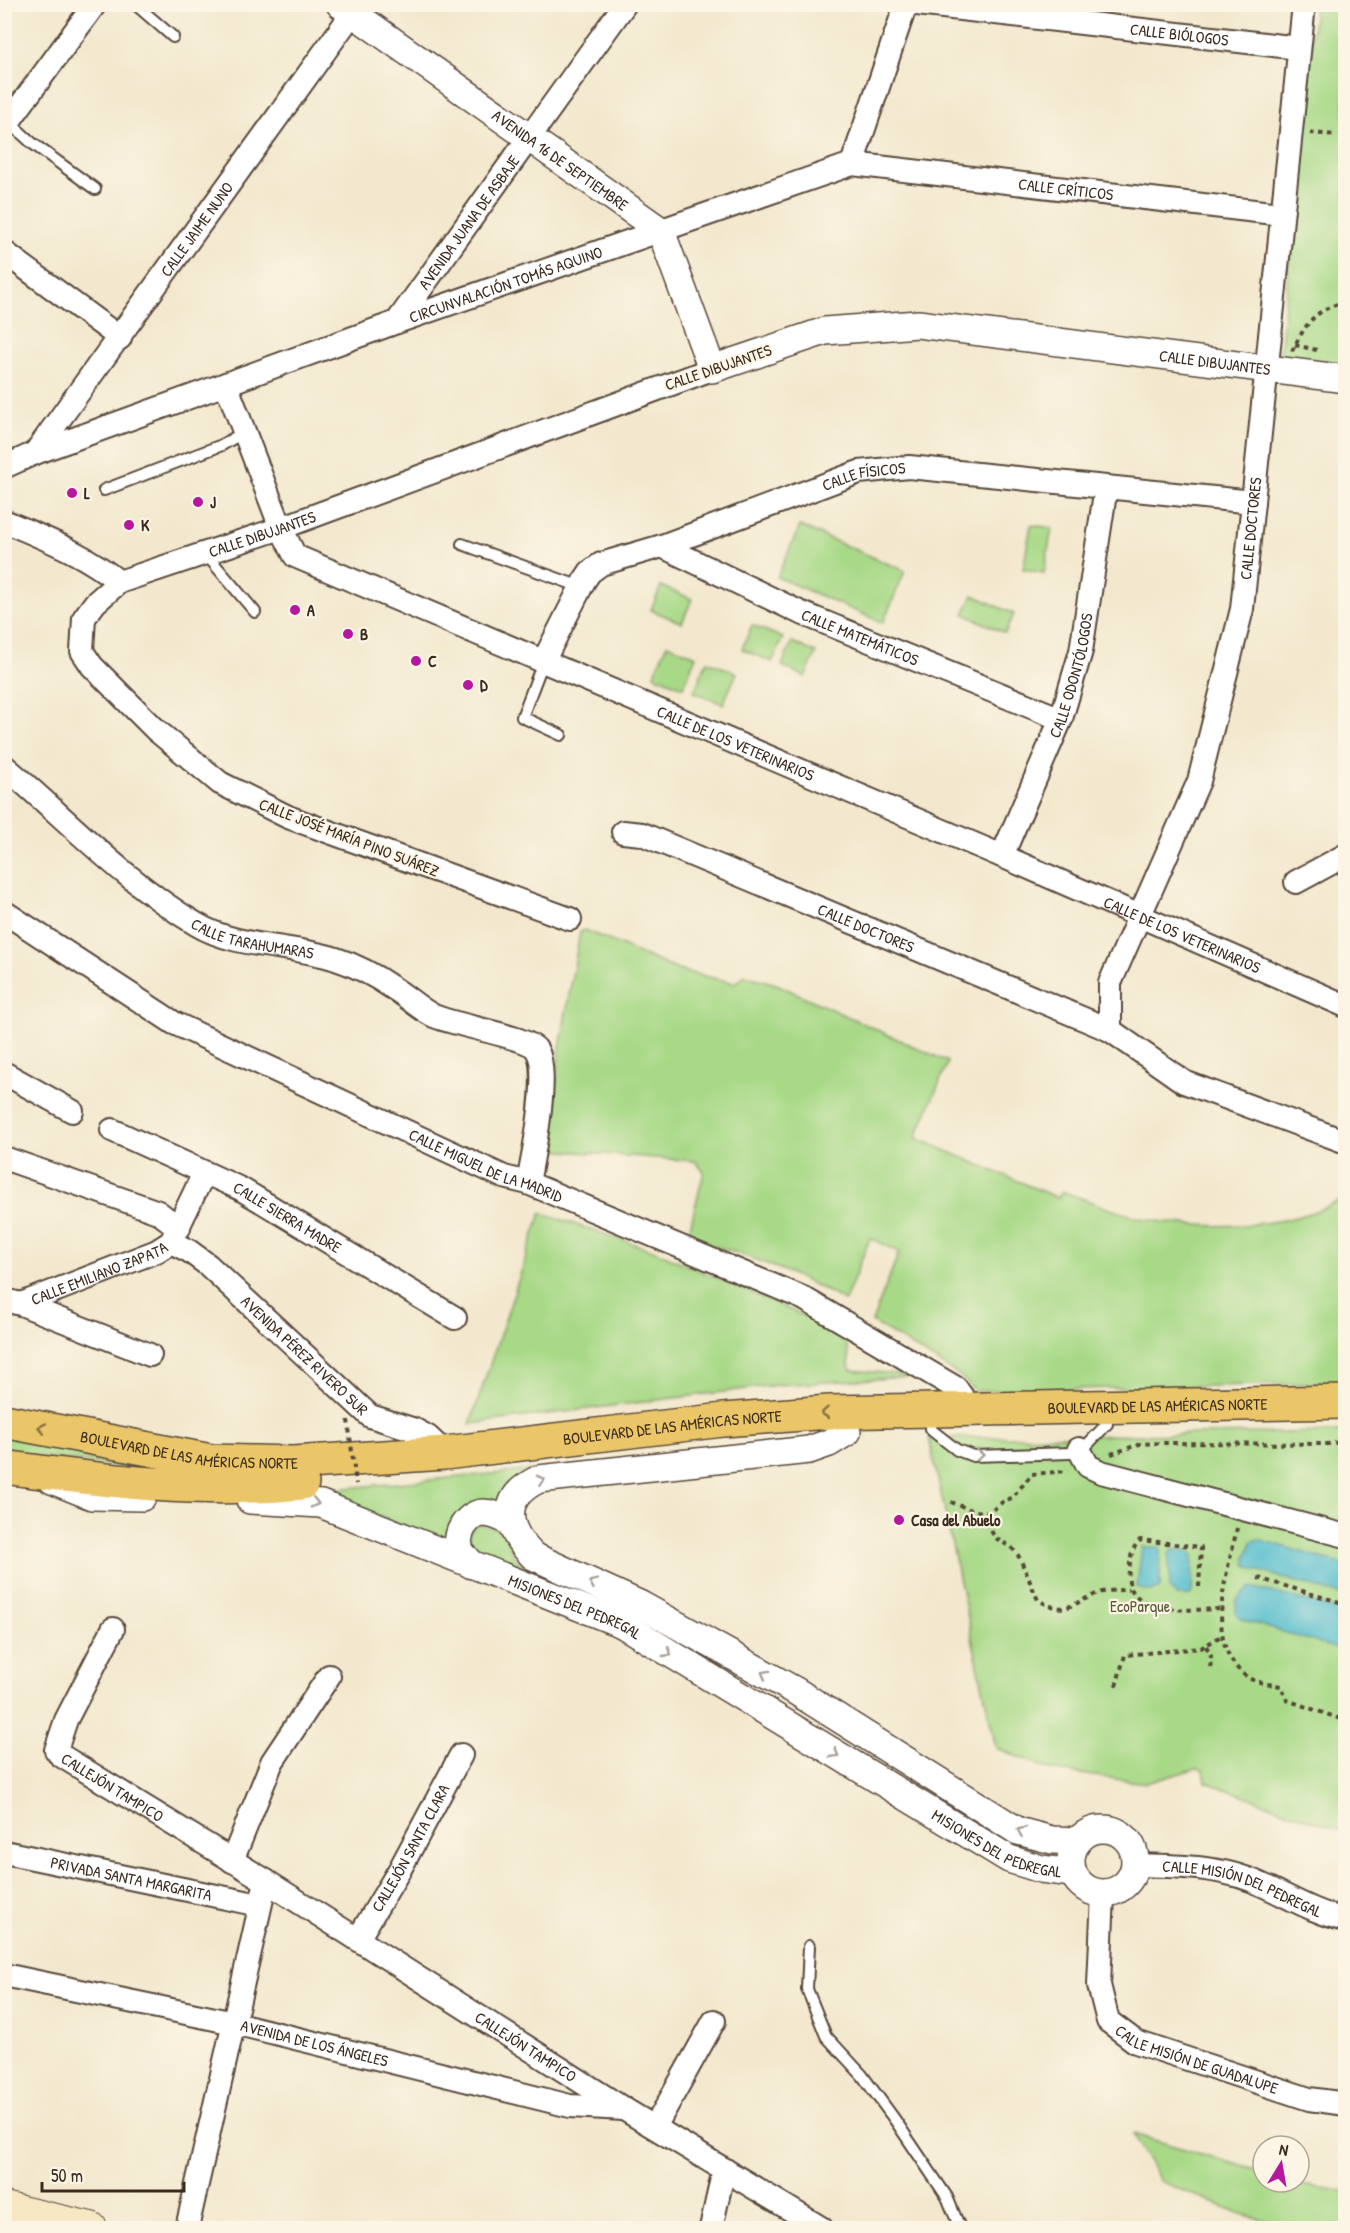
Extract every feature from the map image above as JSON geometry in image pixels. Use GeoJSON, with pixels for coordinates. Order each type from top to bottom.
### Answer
{"type":"FeatureCollection","features":[{"type":"Feature","properties":{"kind":"main road","name":"BOULEVARD DE LAS AMÉRICAS NORTE"},"geometry":{"type":"LineString","coordinates":[[4,1421],[212,1461],[293,1463],[444,1453],[723,1420],[829,1412],[1346,1402]]}},
{"type":"Feature","properties":{"kind":"main road","name":"BOULEVARD DE LAS AMÉRICAS NORTE"},"geometry":{"type":"LineString","coordinates":[[18,1469],[128,1483],[233,1487],[286,1485],[847,1432],[1107,1424],[1346,1423]]}},
{"type":"Feature","properties":{"kind":"main road"},"geometry":{"type":"LineString","coordinates":[[4,2208],[91,2229]]}},
{"type":"Feature","properties":{"kind":"street"},"geometry":{"type":"LineString","coordinates":[[7,125],[95,4]]}},
{"type":"Feature","properties":{"kind":"street","name":"AVENIDA JUANA DE ASBAJE"},"geometry":{"type":"LineString","coordinates":[[397,322],[625,4]]}},
{"type":"Feature","properties":{"kind":"street"},"geometry":{"type":"LineString","coordinates":[[852,164],[906,4]]}},
{"type":"Feature","properties":{"kind":"street","name":"CALLE BIÓLOGOS"},"geometry":{"type":"LineString","coordinates":[[917,4],[1299,48]]}},
{"type":"Feature","properties":{"kind":"street","name":"CALLE DOCTORES"},"geometry":{"type":"LineString","coordinates":[[1110,1030],[1110,983],[1199,781],[1242,609],[1253,502],[1276,364],[1281,214],[1304,4]]}},
{"type":"Feature","properties":{"kind":"street","name":"AVENIDA 16 DE SEPTIEMBRE"},"geometry":{"type":"LineString","coordinates":[[350,8],[528,139],[661,231]]}},
{"type":"Feature","properties":{"kind":"street","name":"CALLE JAIME NUNO"},"geometry":{"type":"LineString","coordinates":[[35,453],[120,338],[350,8]]}},
{"type":"Feature","properties":{"kind":"street","name":"CALLE CRÍTICOS"},"geometry":{"type":"LineString","coordinates":[[852,164],[1281,214]]}},
{"type":"Feature","properties":{"kind":"street","name":"CIRCUNVALACIÓN TOMÁS AQUINO"},"geometry":{"type":"LineString","coordinates":[[4,467],[35,453],[397,322],[852,164]]}},
{"type":"Feature","properties":{"kind":"street"},"geometry":{"type":"LineString","coordinates":[[661,231],[712,369]]}},
{"type":"Feature","properties":{"kind":"street"},"geometry":{"type":"LineString","coordinates":[[4,252],[120,338]]}},
{"type":"Feature","properties":{"kind":"street","name":"CALLE DIBUJANTES"},"geometry":{"type":"LineString","coordinates":[[119,582],[280,528],[712,369],[825,330],[918,324],[1276,364],[1346,379]]}},
{"type":"Feature","properties":{"kind":"street","name":"CALLE DE LOS VETERINARIOS"},"geometry":{"type":"LineString","coordinates":[[226,384],[280,528],[295,556],[1002,856],[1346,1006]]}},
{"type":"Feature","properties":{"kind":"street","name":"CALLE FÍSICOS"},"geometry":{"type":"LineString","coordinates":[[543,662],[581,587],[590,572],[601,564],[662,546],[859,472],[909,467],[1253,502]]}},
{"type":"Feature","properties":{"kind":"street","name":"CALLE ODONTÓLOGOS"},"geometry":{"type":"LineString","coordinates":[[1002,856],[1061,719],[1081,651],[1106,487]]}},
{"type":"Feature","properties":{"kind":"street"},"geometry":{"type":"LineString","coordinates":[[4,522],[73,549],[97,564],[119,582]]}},
{"type":"Feature","properties":{"kind":"street","name":"CALLE MATEMÁTICOS"},"geometry":{"type":"LineString","coordinates":[[662,546],[799,612],[1061,719]]}},
{"type":"Feature","properties":{"kind":"street","name":"CALLE JOSÉ MARÍA PINO SUÁREZ"},"geometry":{"type":"LineString","coordinates":[[119,582],[95,603],[84,618],[82,651],[92,666],[156,730],[220,783],[288,817],[570,919]]}},
{"type":"Feature","properties":{"kind":"street","name":"CALLE TARAHUMARAS"},"geometry":{"type":"LineString","coordinates":[[4,766],[135,881],[198,926],[234,938],[336,959],[392,987],[432,1015],[535,1047],[541,1059],[541,1100],[528,1183]]}},
{"type":"Feature","properties":{"kind":"street","name":"CALLE DOCTORES"},"geometry":{"type":"LineString","coordinates":[[623,831],[642,834],[1110,1030],[1184,1082],[1346,1142]]}},
{"type":"Feature","properties":{"kind":"street"},"geometry":{"type":"LineString","coordinates":[[1296,882],[1346,855]]}},
{"type":"Feature","properties":{"kind":"street","name":"CALLE MIGUEL DE LA MADRID"},"geometry":{"type":"LineString","coordinates":[[4,912],[174,1023],[504,1177],[528,1183],[804,1298],[956,1388],[970,1408]]}},
{"type":"Feature","properties":{"kind":"street"},"geometry":{"type":"LineString","coordinates":[[4,1073],[72,1111]]}},
{"type":"Feature","properties":{"kind":"street","name":"CALLE SIERRA MADRE"},"geometry":{"type":"LineString","coordinates":[[112,1130],[241,1189],[455,1318]]}},
{"type":"Feature","properties":{"kind":"street","name":"AVENIDA PÉREZ RIVERO SUR"},"geometry":{"type":"LineString","coordinates":[[4,1158],[158,1212],[189,1251],[208,1264],[370,1416],[415,1430],[428,1437],[444,1453]]}},
{"type":"Feature","properties":{"kind":"street","name":"CALLE EMILIANO ZAPATA"},"geometry":{"type":"LineString","coordinates":[[13,1302],[157,1251],[175,1235],[204,1173]]}},
{"type":"Feature","properties":{"kind":"street"},"geometry":{"type":"LineString","coordinates":[[13,1302],[150,1355]]}},
{"type":"Feature","properties":{"kind":"street"},"geometry":{"type":"LineString","coordinates":[[472,1565],[460,1551],[459,1538],[470,1518],[481,1513],[494,1514],[511,1522],[510,1506],[516,1493],[539,1479],[808,1450],[829,1443],[847,1432]]}},
{"type":"Feature","properties":{"kind":"street"},"geometry":{"type":"LineString","coordinates":[[1083,1456],[1101,1472],[1346,1536]]}},
{"type":"Feature","properties":{"kind":"street","name":"MISIONES DEL PEDREGAL"},"geometry":{"type":"LineString","coordinates":[[18,1469],[92,1496],[306,1501],[321,1504],[622,1624],[1009,1859],[1041,1869],[1072,1873]]}},
{"type":"Feature","properties":{"kind":"street","name":"MISIONES DEL PEDREGAL"},"geometry":{"type":"LineString","coordinates":[[511,1522],[519,1542],[533,1556],[641,1605],[794,1690],[1018,1831],[1052,1840],[1078,1841]]}},
{"type":"Feature","properties":{"kind":"street","name":"CALLEJÓN TAMPICO"},"geometry":{"type":"LineString","coordinates":[[113,1629],[66,1720],[56,1750],[78,1769],[266,1881],[624,2109],[821,2229]]}},
{"type":"Feature","properties":{"kind":"street"},"geometry":{"type":"LineString","coordinates":[[232,1861],[273,1762],[328,1676]]}},
{"type":"Feature","properties":{"kind":"street"},"geometry":{"type":"LineString","coordinates":[[777,1718],[794,1690]]}},
{"type":"Feature","properties":{"kind":"street","name":"CALLEJÓN SANTA CLARA"},"geometry":{"type":"LineString","coordinates":[[358,1939],[410,1852],[461,1755]]}},
{"type":"Feature","properties":{"kind":"street"},"geometry":{"type":"LineString","coordinates":[[1095,1830],[1115,1832],[1131,1845],[1135,1865],[1133,1874],[1121,1888],[1103,1894],[1084,1888],[1072,1873],[1070,1862],[1078,1841],[1095,1830]]}},
{"type":"Feature","properties":{"kind":"street","name":"PRIVADA SANTA MARGARITA"},"geometry":{"type":"LineString","coordinates":[[4,1852],[260,1905]]}},
{"type":"Feature","properties":{"kind":"street","name":"CALLE MISIÓN DEL PEDREGAL"},"geometry":{"type":"LineString","coordinates":[[1135,1865],[1195,1866],[1250,1880],[1302,1906],[1346,1920]]}},
{"type":"Feature","properties":{"kind":"street"},"geometry":{"type":"LineString","coordinates":[[187,2229],[266,1881]]}},
{"type":"Feature","properties":{"kind":"street","name":"CALLE MISIÓN DE GUADALUPE"},"geometry":{"type":"LineString","coordinates":[[1103,1894],[1099,1985],[1108,2021],[1136,2042],[1299,2096],[1346,2104]]}},
{"type":"Feature","properties":{"kind":"street","name":"AVENIDA DE LOS ÁNGELES"},"geometry":{"type":"LineString","coordinates":[[4,1975],[234,2023],[570,2106],[624,2109]]}},
{"type":"Feature","properties":{"kind":"street"},"geometry":{"type":"LineString","coordinates":[[655,2127],[714,2020]]}},
{"type":"Feature","properties":{"kind":"street"},"geometry":{"type":"LineString","coordinates":[[711,2229],[724,2169]]}},
{"type":"Feature","properties":{"kind":"lane"},"geometry":{"type":"LineString","coordinates":[[135,4],[173,37]]}},
{"type":"Feature","properties":{"kind":"lane"},"geometry":{"type":"LineString","coordinates":[[7,125],[95,189]]}},
{"type":"Feature","properties":{"kind":"lane"},"geometry":{"type":"LineString","coordinates":[[104,490],[222,445],[244,432]]}},
{"type":"Feature","properties":{"kind":"lane"},"geometry":{"type":"LineString","coordinates":[[462,544],[581,587]]}},
{"type":"Feature","properties":{"kind":"lane"},"geometry":{"type":"LineString","coordinates":[[205,553],[255,612]]}},
{"type":"Feature","properties":{"kind":"lane"},"geometry":{"type":"LineString","coordinates":[[543,662],[522,717],[561,735]]}},
{"type":"Feature","properties":{"kind":"lane"},"geometry":{"type":"LineString","coordinates":[[930,1429],[957,1450],[973,1456],[1070,1453],[1083,1456],[1086,1446],[1107,1424]]}},
{"type":"Feature","properties":{"kind":"lane"},"geometry":{"type":"LineString","coordinates":[[809,1946],[807,1989],[826,2036],[862,2075],[895,2120],[947,2197],[960,2229]]}},
{"type":"Feature","properties":{"kind":"path"},"geometry":{"type":"LineString","coordinates":[[1305,133],[1337,135]]}},
{"type":"Feature","properties":{"kind":"path"},"geometry":{"type":"LineString","coordinates":[[1276,364],[1295,345],[1310,320],[1327,306],[1346,302]]}},
{"type":"Feature","properties":{"kind":"path"},"geometry":{"type":"LineString","coordinates":[[1295,345],[1329,352]]}},
{"type":"Feature","properties":{"kind":"path"},"geometry":{"type":"LineString","coordinates":[[348,1420],[356,1484]]}},
{"type":"Feature","properties":{"kind":"path"},"geometry":{"type":"LineString","coordinates":[[951,1502],[971,1510],[989,1513],[1005,1500],[1012,1498],[1032,1474],[1067,1471],[1083,1456],[1140,1444],[1328,1444],[1346,1441]]}},
{"type":"Feature","properties":{"kind":"path"},"geometry":{"type":"LineString","coordinates":[[989,1513],[990,1530],[997,1541],[1012,1548],[1023,1570],[1030,1577],[1038,1600],[1047,1605],[1076,1606],[1098,1593],[1130,1590]]}},
{"type":"Feature","properties":{"kind":"path"},"geometry":{"type":"LineString","coordinates":[[1240,1516],[1220,1609],[1220,1621],[1231,1661],[1246,1677],[1281,1686],[1287,1700],[1346,1721]]}},
{"type":"Feature","properties":{"kind":"path"},"geometry":{"type":"LineString","coordinates":[[1199,1587],[1201,1547],[1140,1540],[1133,1548],[1127,1581],[1130,1590],[1140,1601],[1160,1608],[1220,1609]]}},
{"type":"Feature","properties":{"kind":"path"},"geometry":{"type":"LineString","coordinates":[[1258,1578],[1346,1604]]}},
{"type":"Feature","properties":{"kind":"path"},"geometry":{"type":"LineString","coordinates":[[1116,1686],[1125,1655],[1206,1646],[1223,1635]]}},
{"type":"Feature","properties":{"kind":"path"},"geometry":{"type":"LineString","coordinates":[[1206,1646],[1211,1655],[1210,1671]]}},
{"type":"Feature","properties":{"kind":"green space"},"geometry":{"type":"Polygon","coordinates":[[[1315,5],[1345,5],[1345,371],[1279,364],[1315,5]]]}},
{"type":"Feature","properties":{"kind":"green space"},"geometry":{"type":"Polygon","coordinates":[[[1031,525],[1052,528],[1044,573],[1023,569],[1031,525]]]}},
{"type":"Feature","properties":{"kind":"green space"},"geometry":{"type":"Polygon","coordinates":[[[800,526],[905,571],[883,623],[777,577],[800,526]]]}},
{"type":"Feature","properties":{"kind":"green space"},"geometry":{"type":"Polygon","coordinates":[[[661,586],[692,599],[682,623],[651,610],[661,586]]]}},
{"type":"Feature","properties":{"kind":"green space"},"geometry":{"type":"Polygon","coordinates":[[[973,595],[1014,614],[1005,633],[964,614],[973,595]]]}},
{"type":"Feature","properties":{"kind":"green space"},"geometry":{"type":"Polygon","coordinates":[[[752,625],[783,638],[772,662],[742,649],[752,625]]]}},
{"type":"Feature","properties":{"kind":"green space"},"geometry":{"type":"Polygon","coordinates":[[[792,642],[816,653],[805,677],[782,666],[792,642]]]}},
{"type":"Feature","properties":{"kind":"green space"},"geometry":{"type":"Polygon","coordinates":[[[667,644],[696,656],[683,687],[654,675],[667,644]]]}},
{"type":"Feature","properties":{"kind":"green space"},"geometry":{"type":"Polygon","coordinates":[[[707,661],[737,673],[723,704],[694,692],[707,661]]]}},
{"type":"Feature","properties":{"kind":"green space"},"geometry":{"type":"Polygon","coordinates":[[[585,930],[678,970],[735,983],[745,975],[776,984],[948,1062],[916,1138],[1058,1198],[1062,1191],[1140,1218],[1218,1226],[1273,1222],[1323,1208],[1345,1197],[1345,1383],[975,1391],[959,1375],[872,1322],[899,1252],[870,1238],[845,1301],[769,1265],[728,1250],[687,1239],[704,1172],[695,1161],[551,1150],[559,1053],[580,932],[585,930]]]}},
{"type":"Feature","properties":{"kind":"green space"},"geometry":{"type":"Polygon","coordinates":[[[541,1213],[655,1251],[846,1334],[850,1370],[923,1376],[777,1385],[470,1424],[541,1213]]]}},
{"type":"Feature","properties":{"kind":"green space"},"geometry":{"type":"Polygon","coordinates":[[[5,1430],[219,1470],[139,1469],[5,1452],[5,1430]]]}},
{"type":"Feature","properties":{"kind":"green space","name":"EcoParque"},"geometry":{"type":"Polygon","coordinates":[[[1345,1432],[1345,1832],[1206,1782],[1204,1770],[1197,1768],[1146,1783],[1051,1770],[996,1748],[929,1438],[1345,1432]]]}},
{"type":"Feature","properties":{"kind":"green space"},"geometry":{"type":"Polygon","coordinates":[[[532,1470],[505,1488],[497,1502],[447,1544],[315,1491],[532,1470]]]}},
{"type":"Feature","properties":{"kind":"green space"},"geometry":{"type":"Polygon","coordinates":[[[478,1523],[503,1531],[514,1556],[525,1567],[523,1574],[470,1551],[470,1531],[478,1523]]]}},
{"type":"Feature","properties":{"kind":"green space"},"geometry":{"type":"Polygon","coordinates":[[[1133,2134],[1251,2168],[1251,2194],[1311,2194],[1311,2186],[1345,2191],[1345,2228],[1297,2228],[1241,2214],[1160,2181],[1133,2134]]]}},
{"type":"Feature","properties":{"kind":"water"},"geometry":{"type":"Polygon","coordinates":[[[1258,1539],[1345,1565],[1345,1596],[1250,1568],[1246,1564],[1246,1557],[1252,1542],[1258,1539]]]}},
{"type":"Feature","properties":{"kind":"water"},"geometry":{"type":"Polygon","coordinates":[[[1142,1547],[1160,1547],[1160,1588],[1151,1591],[1137,1586],[1142,1547]]]}},
{"type":"Feature","properties":{"kind":"water"},"geometry":{"type":"Polygon","coordinates":[[[1173,1550],[1189,1550],[1193,1556],[1190,1596],[1177,1596],[1170,1589],[1169,1554],[1173,1550]]]}},
{"type":"Feature","properties":{"kind":"water"},"geometry":{"type":"Polygon","coordinates":[[[1251,1587],[1345,1611],[1345,1651],[1240,1619],[1236,1614],[1236,1601],[1251,1587]]]}},
{"type":"Feature","properties":{"kind":"place","name":"L"},"geometry":{"type":"Point","coordinates":[72,493]}},
{"type":"Feature","properties":{"kind":"place","name":"J"},"geometry":{"type":"Point","coordinates":[198,502]}},
{"type":"Feature","properties":{"kind":"place","name":"K"},"geometry":{"type":"Point","coordinates":[129,525]}},
{"type":"Feature","properties":{"kind":"place","name":"A"},"geometry":{"type":"Point","coordinates":[295,610]}},
{"type":"Feature","properties":{"kind":"place","name":"B"},"geometry":{"type":"Point","coordinates":[348,634]}},
{"type":"Feature","properties":{"kind":"place","name":"C"},"geometry":{"type":"Point","coordinates":[416,661]}},
{"type":"Feature","properties":{"kind":"place","name":"D"},"geometry":{"type":"Point","coordinates":[468,685]}},
{"type":"Feature","properties":{"kind":"place","name":"Casa del Abuelo"},"geometry":{"type":"Point","coordinates":[899,1520]}}]}
